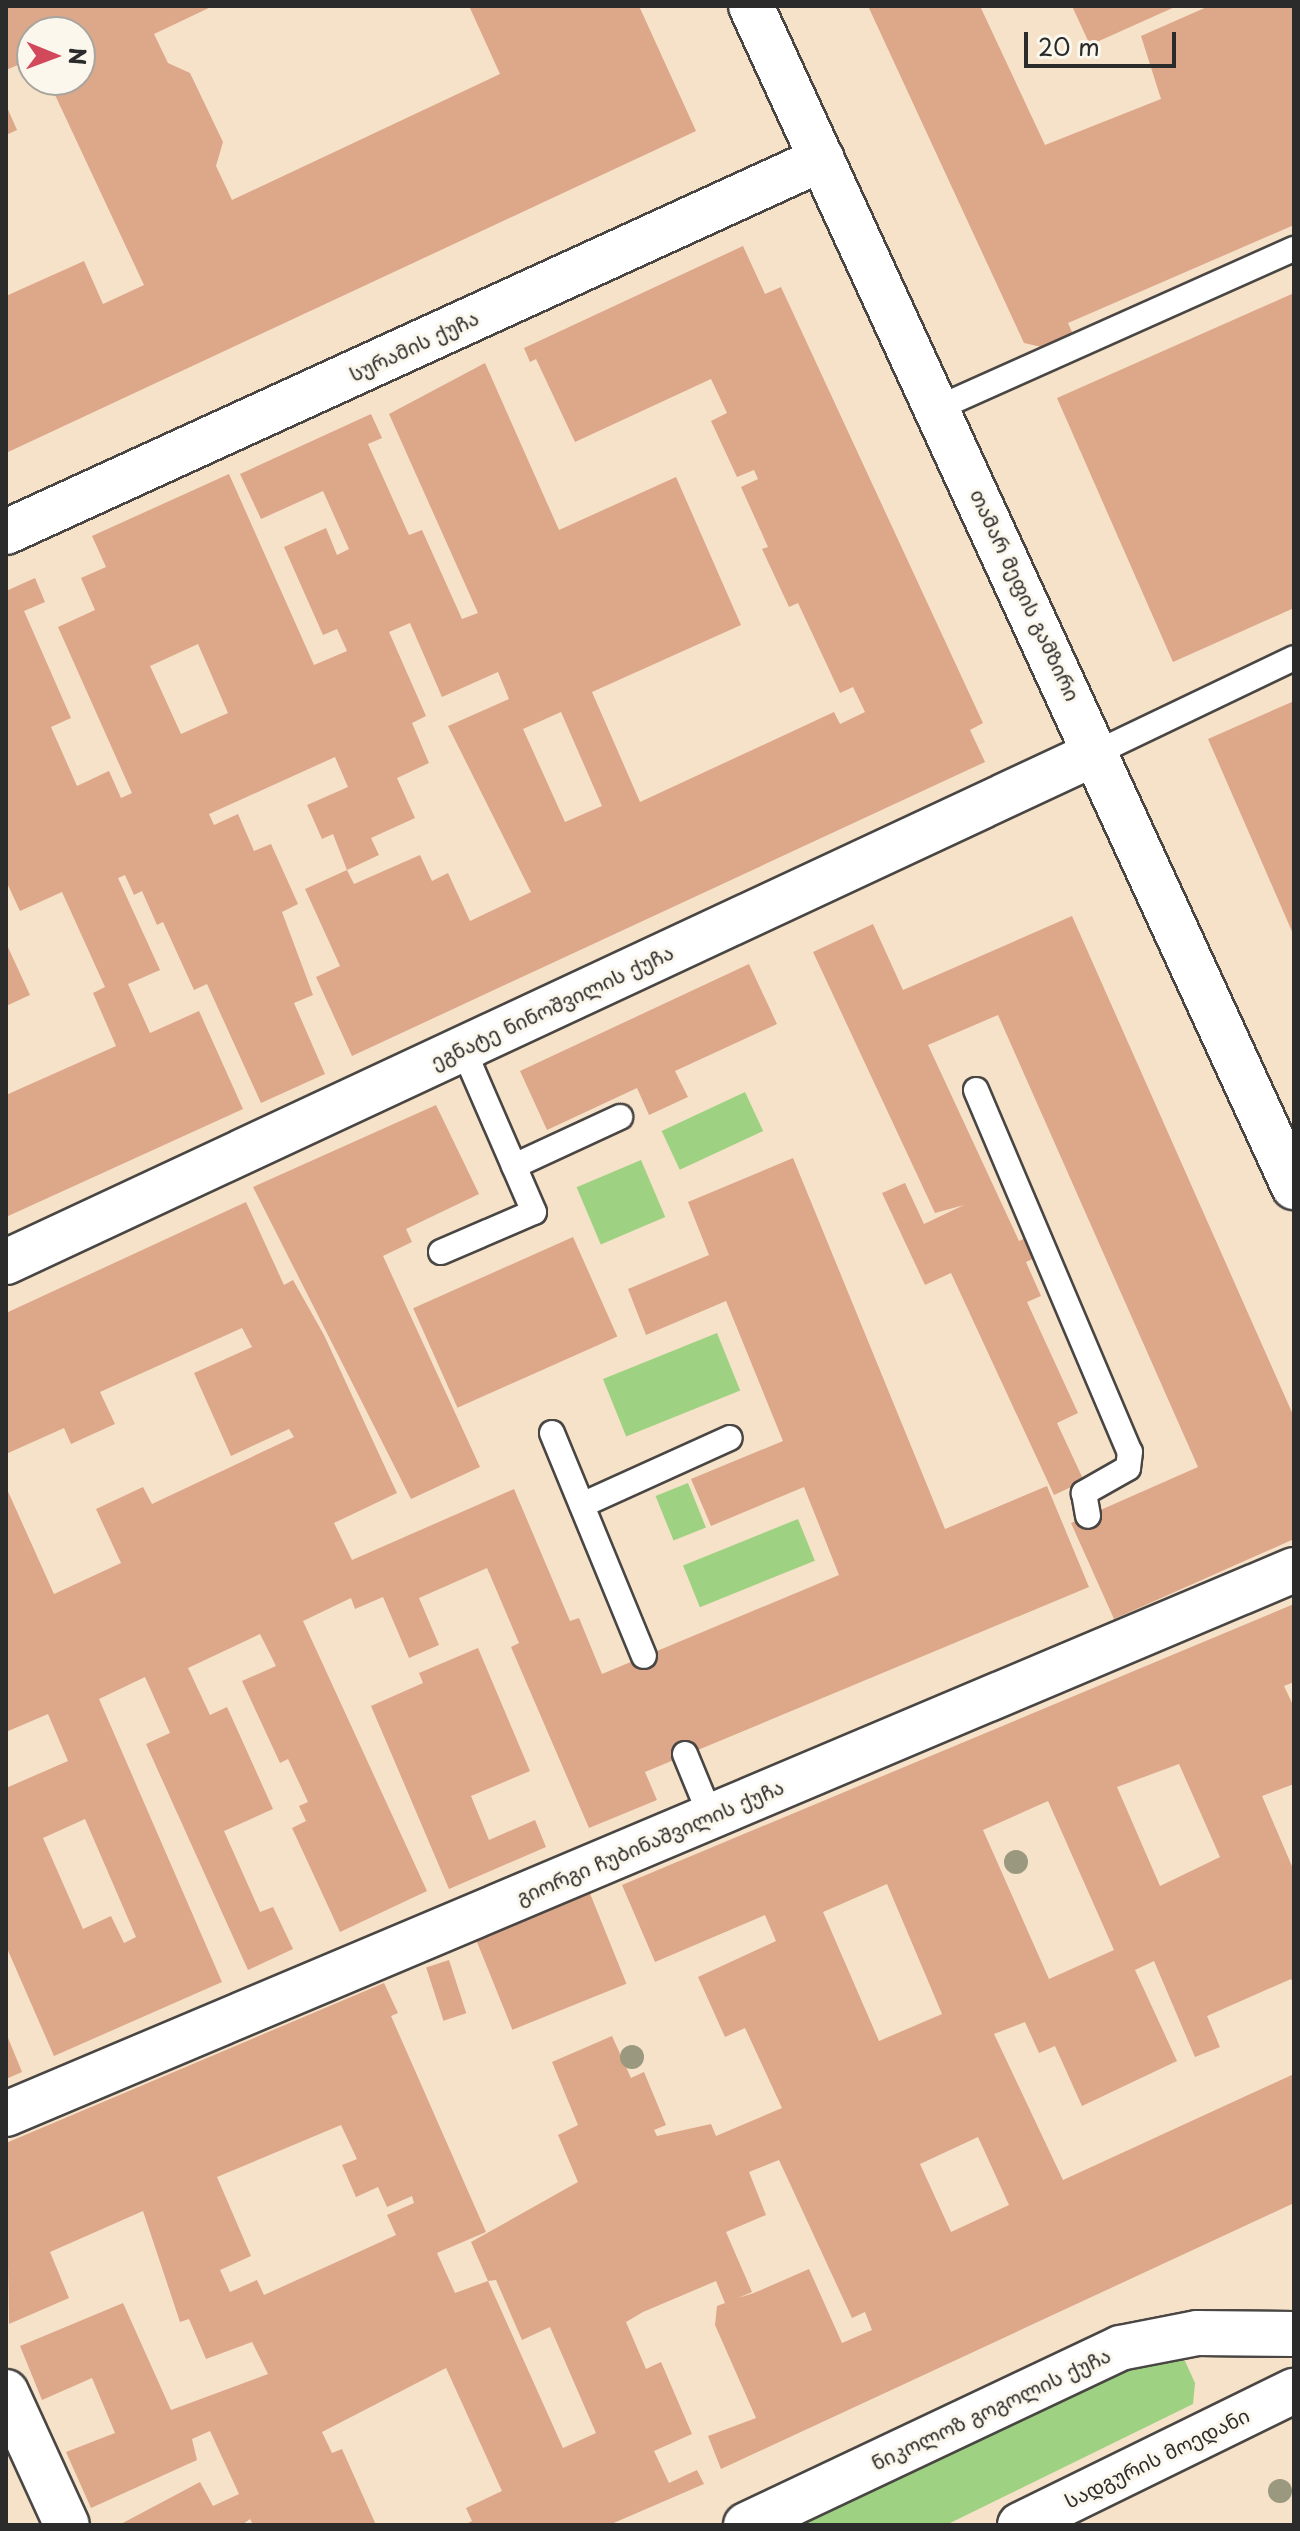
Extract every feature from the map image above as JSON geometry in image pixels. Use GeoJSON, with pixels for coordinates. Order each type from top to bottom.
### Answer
{"type":"FeatureCollection","features":[{"type":"Feature","properties":{"kind":"street","name":"თამარ მეფის გამზირი"},"geometry":{"type":"LineString","coordinates":[[751,6],[1098,752],[1294,1187]]}},
{"type":"Feature","properties":{"kind":"street","name":"სურამის ქუჩა"},"geometry":{"type":"LineString","coordinates":[[6,532],[822,159]]}},
{"type":"Feature","properties":{"kind":"street","name":"ეგნატე ნინოშვილის ქუჩა"},"geometry":{"type":"LineString","coordinates":[[6,1262],[1098,752]]}},
{"type":"Feature","properties":{"kind":"street","name":"გიორგი ჩუბინაშვილის ქუჩა"},"geometry":{"type":"LineString","coordinates":[[6,2114],[711,1817],[1131,1625],[1294,1570]]}},
{"type":"Feature","properties":{"kind":"street","name":"ნიკოლოზ გოგოლის ქუჩა"},"geometry":{"type":"LineString","coordinates":[[746,2525],[1120,2348],[1197,2333],[1294,2334]]}},
{"type":"Feature","properties":{"kind":"street","name":"სადგურის მოედანი"},"geometry":{"type":"LineString","coordinates":[[1020,2525],[1294,2391]]}},
{"type":"Feature","properties":{"kind":"street"},"geometry":{"type":"LineString","coordinates":[[6,2392],[67,2525]]}},
{"type":"Feature","properties":{"kind":"lane"},"geometry":{"type":"LineString","coordinates":[[938,408],[1294,249]]}},
{"type":"Feature","properties":{"kind":"lane"},"geometry":{"type":"LineString","coordinates":[[1098,752],[1294,658]]}},
{"type":"Feature","properties":{"kind":"lane"},"geometry":{"type":"LineString","coordinates":[[441,1252],[534,1212],[463,1049]]}},
{"type":"Feature","properties":{"kind":"lane"},"geometry":{"type":"LineString","coordinates":[[976,1090],[1130,1452],[1128,1468],[1084,1493],[1088,1516]]}},
{"type":"Feature","properties":{"kind":"lane"},"geometry":{"type":"LineString","coordinates":[[514,1166],[620,1117]]}},
{"type":"Feature","properties":{"kind":"lane"},"geometry":{"type":"LineString","coordinates":[[552,1433],[644,1656]]}},
{"type":"Feature","properties":{"kind":"lane"},"geometry":{"type":"LineString","coordinates":[[582,1505],[730,1438]]}},
{"type":"Feature","properties":{"kind":"lane"},"geometry":{"type":"LineString","coordinates":[[685,1754],[711,1817]]}},
{"type":"Feature","properties":{"kind":"green space"},"geometry":{"type":"Polygon","coordinates":[[[745,1092],[763,1131],[680,1170],[662,1131],[745,1092]]]}},
{"type":"Feature","properties":{"kind":"green space"},"geometry":{"type":"Polygon","coordinates":[[[641,1160],[665,1217],[601,1244],[577,1187],[641,1160]]]}},
{"type":"Feature","properties":{"kind":"green space"},"geometry":{"type":"Polygon","coordinates":[[[717,1333],[740,1390],[626,1437],[603,1379],[717,1333]]]}},
{"type":"Feature","properties":{"kind":"green space"},"geometry":{"type":"Polygon","coordinates":[[[688,1483],[706,1528],[674,1541],[656,1496],[688,1483]]]}},
{"type":"Feature","properties":{"kind":"green space"},"geometry":{"type":"Polygon","coordinates":[[[798,1519],[815,1561],[700,1607],[683,1565],[798,1519]]]}},
{"type":"Feature","properties":{"kind":"green space"},"geometry":{"type":"Polygon","coordinates":[[[1161,2345],[1185,2361],[1195,2383],[1193,2404],[946,2525],[788,2525],[1161,2345]]]}},
{"type":"Feature","properties":{"kind":"building"},"geometry":{"type":"Polygon","coordinates":[[[6,6],[213,6],[154,34],[168,63],[190,73],[223,142],[216,166],[232,200],[500,74],[469,6],[639,6],[696,131],[6,453],[6,296],[84,261],[103,304],[144,285],[55,96],[96,96],[96,16],[16,16],[16,66],[6,70],[6,6]]]}},
{"type":"Feature","properties":{"kind":"building"},"geometry":{"type":"Polygon","coordinates":[[[868,6],[980,6],[1045,145],[1161,99],[1141,36],[1209,6],[1294,6],[1294,225],[1068,323],[1075,339],[1055,350],[1024,343],[868,6]]]}},
{"type":"Feature","properties":{"kind":"building"},"geometry":{"type":"Polygon","coordinates":[[[1072,6],[1177,6],[1090,45],[1072,6]]]}},
{"type":"Feature","properties":{"kind":"building"},"geometry":{"type":"Polygon","coordinates":[[[6,105],[17,130],[6,135],[6,105]]]}},
{"type":"Feature","properties":{"kind":"building"},"geometry":{"type":"Polygon","coordinates":[[[743,246],[765,294],[781,287],[983,723],[970,730],[985,762],[352,1056],[316,977],[340,966],[305,889],[347,870],[333,834],[322,839],[307,805],[348,787],[335,757],[209,814],[214,825],[238,814],[254,851],[271,844],[298,904],[282,912],[313,995],[294,1003],[325,1074],[261,1103],[207,984],[194,990],[163,922],[157,925],[142,891],[134,895],[125,875],[118,878],[160,970],[128,984],[150,1033],[199,1011],[243,1109],[6,1217],[6,1095],[116,1046],[93,993],[105,987],[62,892],[20,911],[6,881],[6,591],[35,578],[45,602],[24,611],[71,718],[51,727],[77,786],[109,771],[121,798],[132,793],[58,627],[95,610],[81,578],[106,567],[92,536],[229,474],[314,665],[347,651],[337,629],[323,635],[284,547],[326,528],[337,555],[349,549],[323,491],[261,519],[240,474],[371,414],[382,438],[368,444],[409,535],[422,530],[462,619],[478,613],[389,414],[485,363],[559,530],[676,477],[741,625],[592,692],[640,802],[834,712],[840,724],[865,712],[853,687],[840,693],[798,603],[789,607],[762,549],[768,547],[741,487],[758,479],[754,470],[737,477],[711,421],[727,413],[711,379],[575,442],[536,359],[530,362],[524,348],[743,246]],[[410,623],[389,632],[426,716],[412,723],[429,763],[397,778],[415,818],[371,838],[379,855],[347,870],[354,884],[420,855],[432,881],[448,873],[470,921],[531,892],[448,726],[509,699],[498,672],[442,697],[410,623]],[[198,644],[150,666],[181,734],[228,713],[198,644]],[[561,712],[523,729],[565,822],[602,806],[561,712]]]}},
{"type":"Feature","properties":{"kind":"building"},"geometry":{"type":"Polygon","coordinates":[[[1294,293],[1294,608],[1173,662],[1057,398],[1294,293]]]}},
{"type":"Feature","properties":{"kind":"building"},"geometry":{"type":"Polygon","coordinates":[[[1294,701],[1294,936],[1208,739],[1294,701]]]}},
{"type":"Feature","properties":{"kind":"building"},"geometry":{"type":"Polygon","coordinates":[[[1072,916],[1294,1417],[1294,1539],[1114,1619],[1071,1523],[1198,1467],[998,1015],[928,1045],[1019,1241],[1030,1236],[1039,1256],[1026,1262],[1041,1296],[1027,1302],[1078,1413],[1057,1423],[1084,1481],[1054,1495],[951,1273],[925,1285],[882,1193],[905,1183],[924,1224],[964,1205],[935,1213],[813,952],[873,924],[903,990],[1072,916]]]}},
{"type":"Feature","properties":{"kind":"building"},"geometry":{"type":"Polygon","coordinates":[[[6,943],[30,995],[6,1006],[6,943]]]}},
{"type":"Feature","properties":{"kind":"building"},"geometry":{"type":"Polygon","coordinates":[[[749,964],[777,1024],[675,1071],[688,1097],[649,1115],[637,1088],[547,1130],[520,1071],[749,964]]]}},
{"type":"Feature","properties":{"kind":"building"},"geometry":{"type":"Polygon","coordinates":[[[436,1105],[479,1194],[406,1229],[412,1242],[383,1256],[480,1467],[411,1499],[253,1187],[436,1105]]]}},
{"type":"Feature","properties":{"kind":"building"},"geometry":{"type":"Polygon","coordinates":[[[793,1158],[945,1529],[1047,1486],[1089,1587],[645,1772],[657,1800],[589,1828],[511,1647],[519,1643],[487,1568],[419,1598],[439,1645],[409,1658],[383,1597],[355,1609],[351,1598],[303,1621],[427,1891],[340,1932],[292,1828],[306,1821],[299,1806],[308,1802],[288,1759],[280,1763],[242,1681],[276,1666],[260,1634],[188,1668],[210,1715],[227,1707],[273,1809],[224,1831],[260,1912],[273,1907],[293,1949],[248,1970],[146,1744],[170,1733],[145,1677],[99,1699],[222,1982],[54,2056],[6,1946],[6,1788],[68,1761],[48,1714],[6,1732],[6,1487],[54,1594],[121,1563],[96,1509],[143,1487],[152,1504],[294,1437],[289,1429],[231,1456],[194,1373],[252,1347],[242,1328],[100,1392],[115,1424],[71,1444],[64,1428],[6,1454],[6,1313],[246,1202],[284,1285],[293,1280],[324,1335],[397,1493],[334,1523],[352,1560],[514,1489],[570,1621],[579,1618],[602,1674],[839,1575],[804,1487],[711,1526],[691,1479],[783,1441],[726,1301],[646,1335],[628,1289],[709,1255],[688,1202],[793,1158]],[[85,1819],[43,1838],[83,1929],[111,1916],[124,1943],[136,1937],[85,1819]]]}},
{"type":"Feature","properties":{"kind":"building"},"geometry":{"type":"Polygon","coordinates":[[[573,1237],[617,1337],[457,1408],[413,1308],[573,1237]]]}},
{"type":"Feature","properties":{"kind":"building"},"geometry":{"type":"Polygon","coordinates":[[[1294,1604],[1294,1682],[1284,1686],[1294,1707],[1294,1784],[1262,1796],[1294,1871],[1294,1985],[1291,1979],[1207,2016],[1220,2047],[1195,2057],[1154,1961],[1135,1970],[1177,2061],[1082,2106],[1055,2046],[1039,2053],[1025,2022],[994,2034],[1063,2180],[1294,2074],[1294,2203],[721,2469],[708,2436],[756,2418],[715,2325],[717,2306],[725,2303],[716,2281],[643,2312],[626,2322],[646,2369],[661,2362],[692,2434],[654,2451],[669,2483],[697,2470],[704,2484],[609,2525],[464,2525],[472,2521],[466,2508],[502,2491],[446,2368],[322,2432],[332,2453],[342,2449],[376,2525],[253,2525],[250,2519],[242,2525],[119,2525],[200,2482],[213,2506],[239,2494],[210,2431],[192,2439],[197,2460],[91,2508],[66,2452],[115,2433],[92,2378],[42,2400],[20,2346],[123,2303],[171,2410],[268,2374],[252,2342],[206,2359],[189,2319],[180,2322],[143,2211],[50,2252],[69,2298],[9,2324],[6,2143],[384,1983],[398,2013],[391,2016],[486,2232],[437,2253],[455,2293],[488,2281],[471,2242],[578,2182],[558,2135],[578,2125],[552,2062],[612,2036],[631,2078],[644,2072],[666,2125],[654,2130],[657,2136],[711,2124],[716,2136],[782,2108],[745,2028],[725,2037],[698,1977],[776,1941],[765,1915],[655,1962],[622,1885],[1294,1604]],[[1179,1764],[1117,1787],[1160,1886],[1220,1857],[1179,1764]],[[1048,1801],[983,1830],[1049,1979],[1114,1950],[1048,1801]],[[887,1884],[823,1912],[879,2041],[942,2014],[887,1884]],[[341,2125],[217,2177],[251,2256],[220,2270],[230,2292],[257,2280],[264,2295],[396,2235],[387,2215],[414,2203],[412,2196],[387,2207],[378,2187],[356,2197],[342,2165],[357,2159],[341,2125]],[[978,2137],[920,2164],[951,2232],[1009,2205],[978,2137]],[[779,2160],[749,2172],[766,2215],[726,2232],[752,2292],[738,2298],[809,2269],[842,2343],[872,2330],[865,2312],[852,2318],[779,2160]],[[496,2280],[488,2281],[563,2448],[596,2433],[550,2327],[522,2340],[496,2280]]]}},
{"type":"Feature","properties":{"kind":"building"},"geometry":{"type":"Polygon","coordinates":[[[478,1648],[530,1771],[471,1796],[489,1840],[535,1820],[546,1847],[449,1889],[371,1706],[423,1683],[419,1673],[478,1648]]]}},
{"type":"Feature","properties":{"kind":"building"},"geometry":{"type":"Polygon","coordinates":[[[589,1891],[626,1984],[512,2030],[475,1937],[589,1891]]]}},
{"type":"Feature","properties":{"kind":"building"},"geometry":{"type":"Polygon","coordinates":[[[449,1960],[466,2013],[443,2021],[426,1967],[449,1960]]]}},
{"type":"Feature","properties":{"kind":"building"},"geometry":{"type":"Polygon","coordinates":[[[6,2033],[22,2072],[6,2079],[6,2033]]]}}]}
